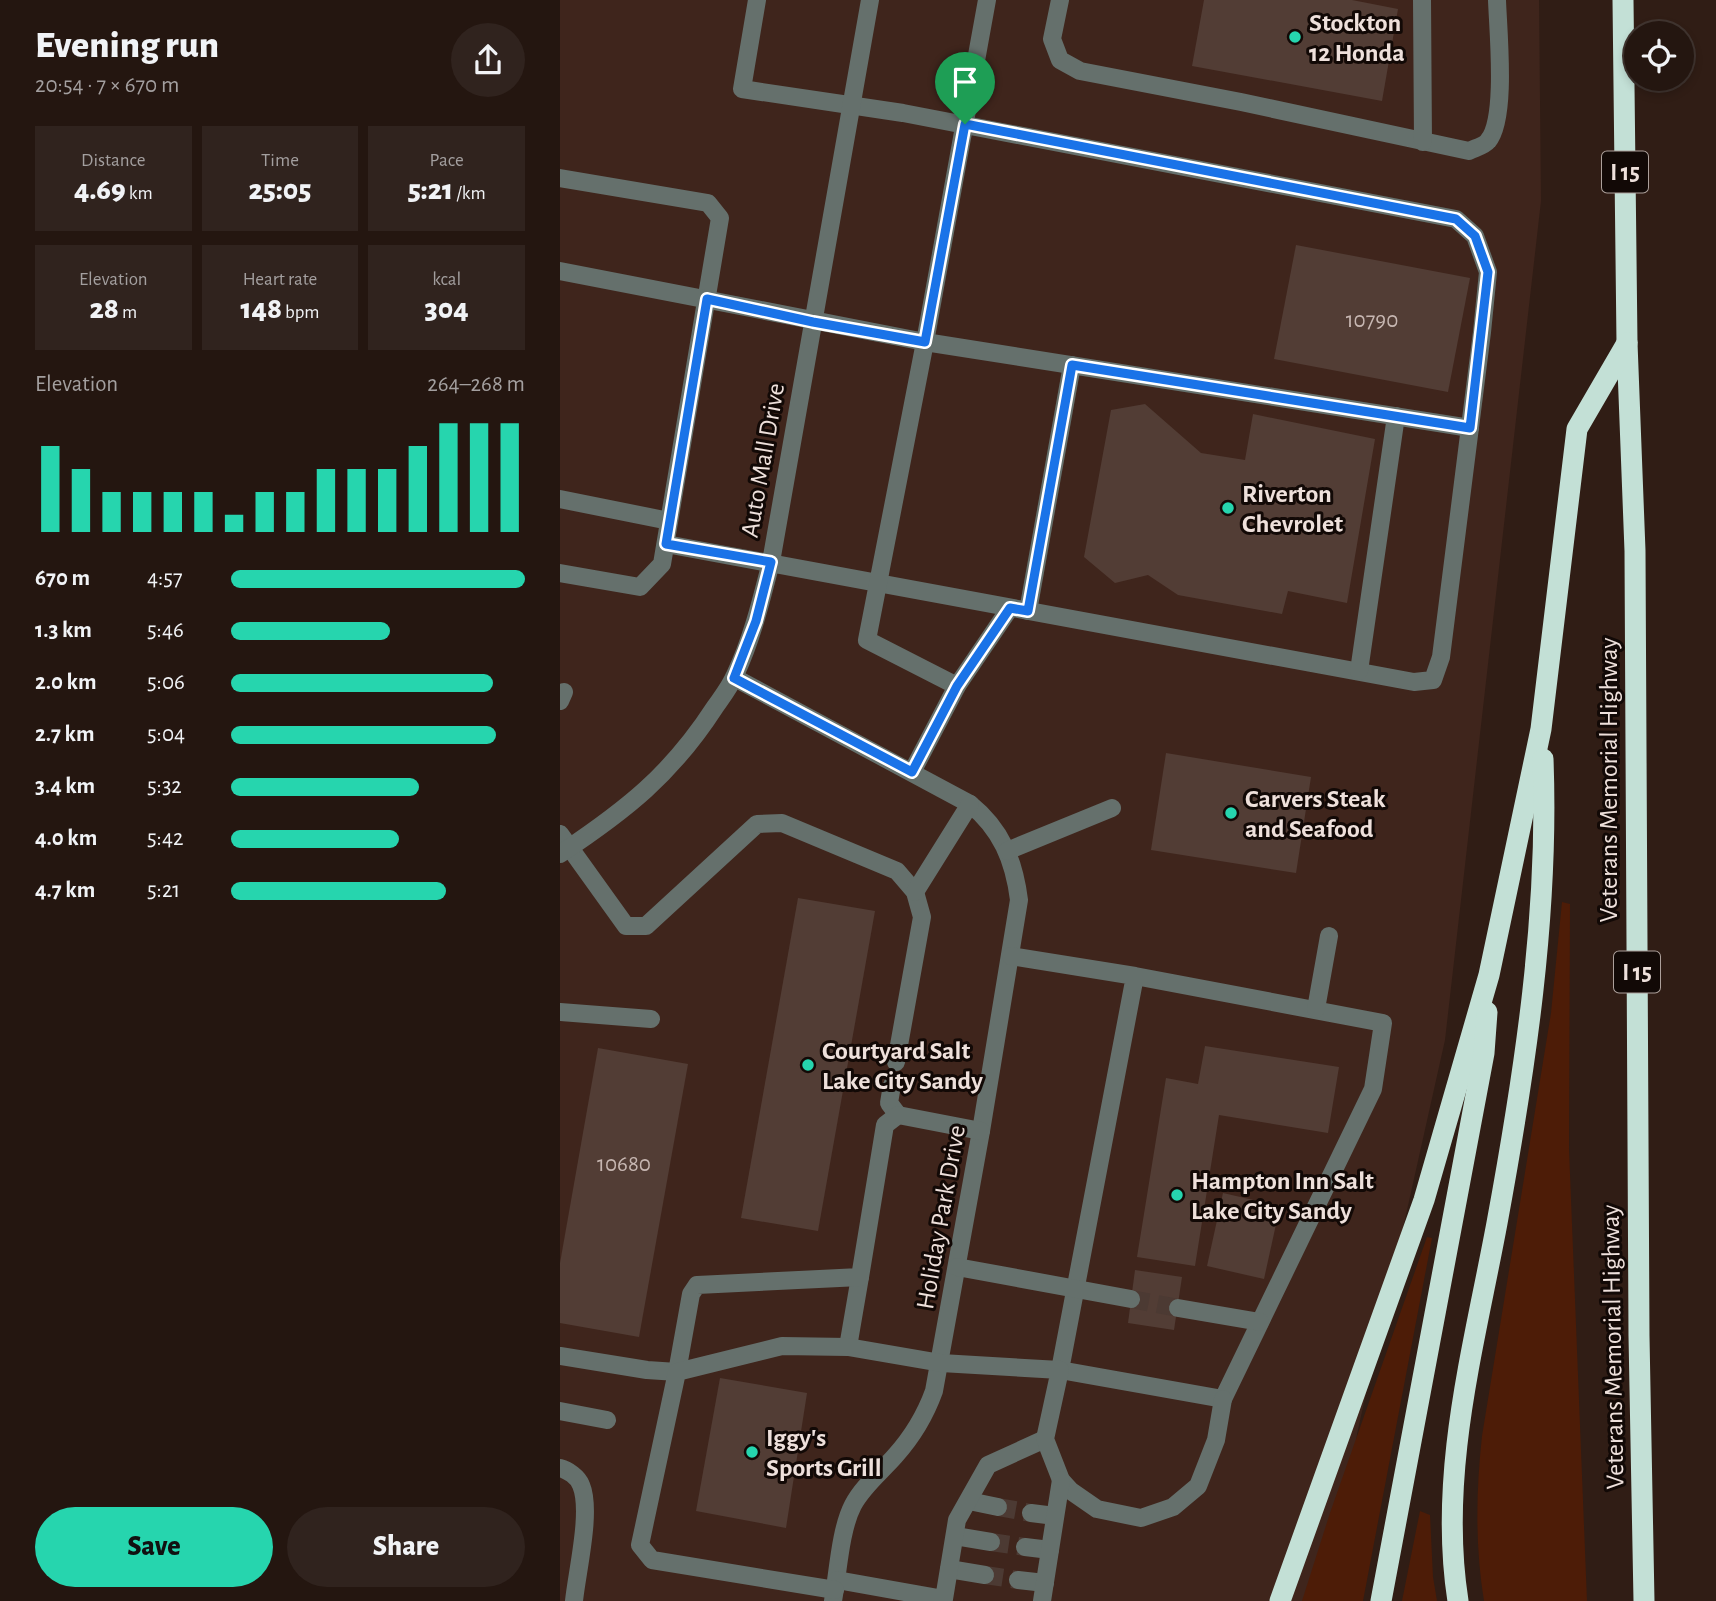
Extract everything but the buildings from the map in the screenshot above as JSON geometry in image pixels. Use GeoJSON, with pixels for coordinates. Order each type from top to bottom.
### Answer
{"type":"FeatureCollection","features":[{"type":"Feature","properties":{"kind":"highway","name":"Veterans Memorial Highway"},"geometry":{"type":"LineString","coordinates":[[1623,0],[1627,343],[1635,551],[1639,1336],[1644,1601]]}},
{"type":"Feature","properties":{"kind":"highway"},"geometry":{"type":"LineString","coordinates":[[1280,1601],[1424,1199],[1489,975],[1541,729],[1577,429],[1627,343]]}},
{"type":"Feature","properties":{"kind":"highway"},"geometry":{"type":"LineString","coordinates":[[1458,1601],[1452,1531],[1455,1457],[1508,1163],[1529,1020],[1545,821],[1541,729]]}},
{"type":"Feature","properties":{"kind":"highway"},"geometry":{"type":"LineString","coordinates":[[1381,1601],[1484,1052],[1489,975]]}},
{"type":"Feature","properties":{"kind":"street"},"geometry":{"type":"LineString","coordinates":[[666,544],[1413,681],[1433,680],[1441,657],[1488,272],[1475,236],[1456,219],[965,124],[852,104],[742,89],[757,0]]}},
{"type":"Feature","properties":{"kind":"street","name":"Auto Mall Drive"},"geometry":{"type":"LineString","coordinates":[[564,845],[608,822],[652,785],[684,751],[734,678],[756,621],[771,562],[870,0]]}},
{"type":"Feature","properties":{"kind":"street"},"geometry":{"type":"LineString","coordinates":[[957,686],[867,640],[987,0]]}},
{"type":"Feature","properties":{"kind":"street"},"geometry":{"type":"LineString","coordinates":[[1059,0],[1052,39],[1060,60],[1080,71],[1469,151],[1487,143],[1495,128],[1499,108],[1497,0]]}},
{"type":"Feature","properties":{"kind":"street"},"geometry":{"type":"LineString","coordinates":[[1422,0],[1423,142]]}},
{"type":"Feature","properties":{"kind":"street"},"geometry":{"type":"LineString","coordinates":[[560,178],[708,203],[720,218],[662,564],[640,587],[560,573]]}},
{"type":"Feature","properties":{"kind":"street"},"geometry":{"type":"LineString","coordinates":[[560,271],[925,342],[1470,428]]}},
{"type":"Feature","properties":{"kind":"street"},"geometry":{"type":"LineString","coordinates":[[1028,611],[1072,365]]}},
{"type":"Feature","properties":{"kind":"street"},"geometry":{"type":"LineString","coordinates":[[1359,671],[1396,416]]}},
{"type":"Feature","properties":{"kind":"street"},"geometry":{"type":"LineString","coordinates":[[560,499],[669,521]]}},
{"type":"Feature","properties":{"kind":"street"},"geometry":{"type":"LineString","coordinates":[[912,772],[957,686],[1010,608]]}},
{"type":"Feature","properties":{"kind":"street","name":"Holiday Park Drive"},"geometry":{"type":"LineString","coordinates":[[734,678],[970,804],[993,825],[1007,851],[1016,874],[1019,900],[982,1131],[934,1391],[919,1425],[852,1506],[835,1590]]}},
{"type":"Feature","properties":{"kind":"street"},"geometry":{"type":"LineString","coordinates":[[915,892],[970,804]]}},
{"type":"Feature","properties":{"kind":"street"},"geometry":{"type":"LineString","coordinates":[[1007,851],[1112,808]]}},
{"type":"Feature","properties":{"kind":"street"},"geometry":{"type":"LineString","coordinates":[[564,845],[626,926],[646,926],[757,824],[782,823],[897,871],[915,892],[922,916],[896,1062]]}},
{"type":"Feature","properties":{"kind":"street"},"geometry":{"type":"LineString","coordinates":[[1315,1009],[1329,936]]}},
{"type":"Feature","properties":{"kind":"street"},"geometry":{"type":"LineString","coordinates":[[1011,956],[1135,976],[1384,1023],[1373,1089],[1223,1399],[1216,1440],[1198,1486],[1173,1507],[1141,1518],[1097,1509],[1071,1491],[1061,1480],[1045,1439],[1135,976]]}},
{"type":"Feature","properties":{"kind":"street"},"geometry":{"type":"LineString","coordinates":[[560,1012],[651,1019]]}},
{"type":"Feature","properties":{"kind":"street"},"geometry":{"type":"LineString","coordinates":[[892,1085],[889,1103],[898,1115],[982,1131]]}},
{"type":"Feature","properties":{"kind":"street"},"geometry":{"type":"LineString","coordinates":[[848,1346],[885,1125],[898,1115]]}},
{"type":"Feature","properties":{"kind":"street"},"geometry":{"type":"LineString","coordinates":[[957,1267],[1131,1299]]}},
{"type":"Feature","properties":{"kind":"street"},"geometry":{"type":"LineString","coordinates":[[860,1277],[697,1286],[691,1294],[640,1545],[652,1560],[835,1590],[943,1600],[957,1520],[988,1465],[1045,1439]]}},
{"type":"Feature","properties":{"kind":"street"},"geometry":{"type":"LineString","coordinates":[[1178,1308],[1260,1322]]}},
{"type":"Feature","properties":{"kind":"street"},"geometry":{"type":"LineString","coordinates":[[560,1356],[677,1372],[782,1346],[848,1346],[941,1363],[1060,1370],[1223,1399]]}},
{"type":"Feature","properties":{"kind":"street"},"geometry":{"type":"LineString","coordinates":[[560,1411],[607,1420]]}},
{"type":"Feature","properties":{"kind":"street"},"geometry":{"type":"LineString","coordinates":[[560,1468],[580,1482],[586,1504],[574,1601]]}},
{"type":"Feature","properties":{"kind":"street"},"geometry":{"type":"LineString","coordinates":[[1018,1580],[1044,1592],[1061,1480]]}},
{"type":"Feature","properties":{"kind":"street"},"geometry":{"type":"LineString","coordinates":[[969,1500],[998,1507]]}},
{"type":"Feature","properties":{"kind":"street"},"geometry":{"type":"LineString","coordinates":[[1031,1513],[1055,1516]]}},
{"type":"Feature","properties":{"kind":"street"},"geometry":{"type":"LineString","coordinates":[[955,1536],[991,1542]]}},
{"type":"Feature","properties":{"kind":"street"},"geometry":{"type":"LineString","coordinates":[[1025,1547],[1050,1550]]}},
{"type":"Feature","properties":{"kind":"street"},"geometry":{"type":"LineString","coordinates":[[949,1569],[985,1575]]}},
{"type":"Feature","properties":{"kind":"shaded area"},"geometry":{"type":"Polygon","coordinates":[[[560,0],[1539,0],[1541,201],[1445,1040],[1357,1434],[1334,1601],[560,1601],[560,0]]]}},
{"type":"Feature","properties":{"kind":"shaded area"},"geometry":{"type":"Polygon","coordinates":[[[1562,902],[1570,904],[1569,1149],[1587,1601],[1484,1601],[1477,1518],[1482,1436],[1551,1013],[1562,902]]]}},
{"type":"Feature","properties":{"kind":"shaded area"},"geometry":{"type":"Polygon","coordinates":[[[1427,1237],[1432,1238],[1363,1601],[1302,1601],[1330,1513],[1427,1237]]]}},
{"type":"Feature","properties":{"kind":"shaded area"},"geometry":{"type":"Polygon","coordinates":[[[1420,1511],[1430,1515],[1437,1601],[1402,1601],[1420,1511]]]}},
{"type":"Feature","properties":{"kind":"tunnel"},"geometry":{"type":"LineString","coordinates":[[1131,1299],[1178,1308]]}},
{"type":"Feature","properties":{"kind":"tunnel"},"geometry":{"type":"LineString","coordinates":[[998,1507],[1031,1513]]}},
{"type":"Feature","properties":{"kind":"tunnel"},"geometry":{"type":"LineString","coordinates":[[991,1542],[1025,1547]]}},
{"type":"Feature","properties":{"kind":"tunnel"},"geometry":{"type":"LineString","coordinates":[[985,1575],[1018,1580]]}},
{"type":"Feature","properties":{"kind":"place","name":"Stockton 12 Honda"},"geometry":{"type":"Point","coordinates":[1295,37]}},
{"type":"Feature","properties":{"kind":"place","name":"Riverton Chevrolet"},"geometry":{"type":"Point","coordinates":[1228,508]}},
{"type":"Feature","properties":{"kind":"place","name":"Carvers Steak and Seafood"},"geometry":{"type":"Point","coordinates":[1231,813]}},
{"type":"Feature","properties":{"kind":"place","name":"Courtyard Salt Lake City Sandy"},"geometry":{"type":"Point","coordinates":[808,1065]}},
{"type":"Feature","properties":{"kind":"place","name":"Hampton Inn Salt Lake City Sandy"},"geometry":{"type":"Point","coordinates":[1177,1195]}},
{"type":"Feature","properties":{"kind":"place","name":"Iggy's Sports Grill"},"geometry":{"type":"Point","coordinates":[752,1452]}},
{"type":"Feature","properties":{"kind":"route"},"geometry":{"type":"LineString","coordinates":[[965,124],[1456,219],[1475,236],[1488,272],[1470,428],[1072,365],[1028,611],[1010,608],[957,686],[912,772],[734,678],[756,621],[771,562],[666,544],[707,299],[925,342],[965,124]]}}]}
